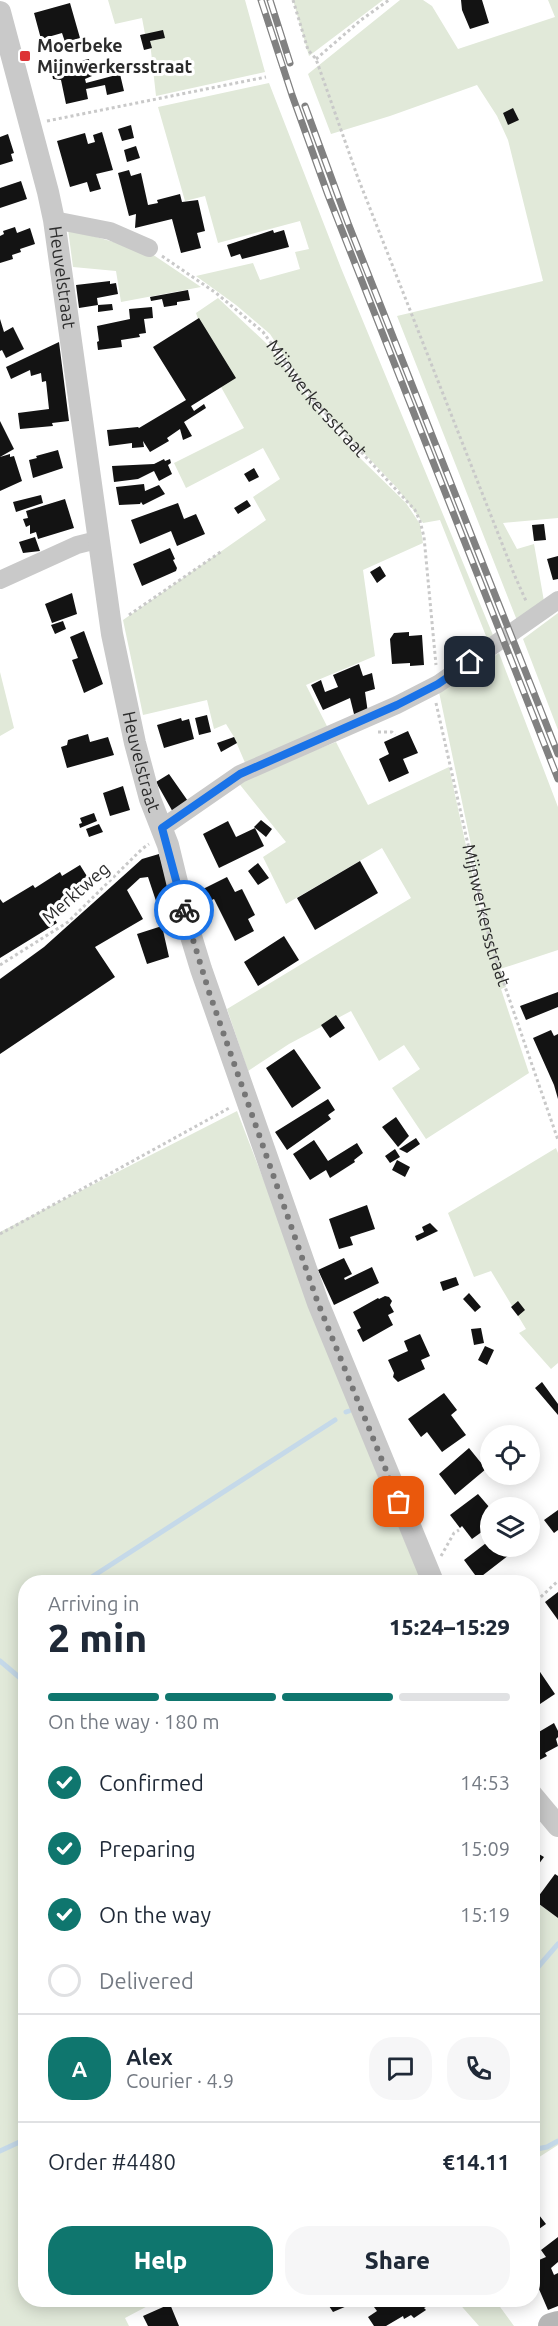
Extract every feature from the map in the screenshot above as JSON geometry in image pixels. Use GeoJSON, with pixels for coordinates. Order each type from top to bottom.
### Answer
{"type":"FeatureCollection","features":[{"type":"Feature","properties":{"kind":"main road"},"geometry":{"type":"LineString","coordinates":[[551,2326],[558,2324]]}},
{"type":"Feature","properties":{"kind":"street","name":"Heuvelstraat"},"geometry":{"type":"LineString","coordinates":[[0,12],[54,220],[111,627],[135,743],[150,799],[163,832],[187,923],[318,1303],[431,1575]]}},
{"type":"Feature","properties":{"kind":"street"},"geometry":{"type":"LineString","coordinates":[[54,220],[110,231],[149,248]]}},
{"type":"Feature","properties":{"kind":"street"},"geometry":{"type":"LineString","coordinates":[[0,580],[77,545],[98,540]]}},
{"type":"Feature","properties":{"kind":"street"},"geometry":{"type":"LineString","coordinates":[[163,832],[240,774],[397,705],[438,684],[558,600]]}},
{"type":"Feature","properties":{"kind":"street"},"geometry":{"type":"LineString","coordinates":[[540,1805],[558,1826]]}},
{"type":"Feature","properties":{"kind":"path"},"geometry":{"type":"LineString","coordinates":[[292,0],[308,50],[316,59],[354,167],[400,286],[514,574],[533,616]]}},
{"type":"Feature","properties":{"kind":"path"},"geometry":{"type":"LineString","coordinates":[[316,59],[361,20],[389,0]]}},
{"type":"Feature","properties":{"kind":"path"},"geometry":{"type":"LineString","coordinates":[[31,125],[266,77]]}},
{"type":"Feature","properties":{"kind":"path","name":"Mijnwerkersstraat"},"geometry":{"type":"LineString","coordinates":[[149,248],[216,293],[263,332],[313,400],[415,510],[424,537],[438,684],[434,690],[436,703],[491,945],[558,1140]]}},
{"type":"Feature","properties":{"kind":"path"},"geometry":{"type":"LineString","coordinates":[[111,627],[222,551]]}},
{"type":"Feature","properties":{"kind":"path","name":"Merktweg"},"geometry":{"type":"LineString","coordinates":[[0,965],[68,922],[141,849],[163,832]]}},
{"type":"Feature","properties":{"kind":"path"},"geometry":{"type":"LineString","coordinates":[[0,1234],[246,1099]]}},
{"type":"Feature","properties":{"kind":"path"},"geometry":{"type":"LineString","coordinates":[[441,1557],[454,1533],[459,1530]]}},
{"type":"Feature","properties":{"kind":"path"},"geometry":{"type":"LineString","coordinates":[[540,1598],[558,1581]]}},
{"type":"Feature","properties":{"kind":"green space"},"geometry":{"type":"Polygon","coordinates":[[[108,0],[245,0],[265,72],[156,96],[149,33],[145,34],[142,18],[115,24],[108,0]]]}},
{"type":"Feature","properties":{"kind":"green space"},"geometry":{"type":"Polygon","coordinates":[[[293,0],[383,0],[309,56],[293,0]]]}},
{"type":"Feature","properties":{"kind":"green space"},"geometry":{"type":"Polygon","coordinates":[[[400,0],[423,0],[432,6],[458,49],[555,17],[548,0],[558,0],[558,518],[503,523],[517,549],[534,544],[545,607],[518,623],[397,316],[543,281],[508,140],[497,116],[477,85],[331,134],[308,74],[400,0]]]}},
{"type":"Feature","properties":{"kind":"green space"},"geometry":{"type":"Polygon","coordinates":[[[269,83],[341,268],[495,640],[490,646],[440,520],[423,523],[397,488],[312,398],[270,334],[236,305],[196,276],[253,263],[260,280],[300,269],[295,252],[309,249],[300,221],[218,243],[205,196],[185,201],[158,107],[269,83]]]}},
{"type":"Feature","properties":{"kind":"green space"},"geometry":{"type":"Polygon","coordinates":[[[68,229],[149,252],[201,287],[121,302],[116,271],[73,267],[68,229]]]}},
{"type":"Feature","properties":{"kind":"green space"},"geometry":{"type":"Polygon","coordinates":[[[218,298],[266,343],[325,420],[406,503],[420,524],[423,543],[363,570],[375,656],[306,685],[330,732],[246,765],[226,724],[214,729],[207,700],[143,715],[123,620],[266,520],[253,497],[280,479],[263,448],[186,488],[174,463],[244,428],[221,387],[196,313],[218,298]]]}},
{"type":"Feature","properties":{"kind":"green space"},"geometry":{"type":"Polygon","coordinates":[[[558,613],[558,730],[523,639],[558,613]]]}},
{"type":"Feature","properties":{"kind":"green space"},"geometry":{"type":"Polygon","coordinates":[[[499,653],[558,807],[558,950],[500,969],[506,987],[501,989],[529,1073],[426,1139],[392,1088],[420,1069],[404,1045],[379,1061],[351,1011],[289,1044],[248,1071],[227,1009],[411,898],[382,848],[286,904],[263,857],[286,842],[237,781],[336,742],[368,805],[449,767],[483,924],[487,921],[439,692],[499,653]]]}},
{"type":"Feature","properties":{"kind":"green space"},"geometry":{"type":"Polygon","coordinates":[[[0,672],[14,728],[0,736],[0,672]]]}},
{"type":"Feature","properties":{"kind":"green space"},"geometry":{"type":"Polygon","coordinates":[[[237,1111],[381,1484],[419,1575],[18,1575],[18,2307],[146,2307],[125,2318],[129,2326],[0,2326],[0,1232],[237,1111]]]}},
{"type":"Feature","properties":{"kind":"green space"},"geometry":{"type":"Polygon","coordinates":[[[556,1148],[558,1153],[558,1363],[551,1369],[519,1333],[526,1329],[491,1271],[474,1277],[448,1213],[556,1148]]]}},
{"type":"Feature","properties":{"kind":"green space"},"geometry":{"type":"Polygon","coordinates":[[[540,1905],[558,1918],[558,2145],[540,2157],[540,1905]]]}},
{"type":"Feature","properties":{"kind":"green space"},"geometry":{"type":"Polygon","coordinates":[[[462,2307],[500,2307],[514,2326],[479,2326],[462,2307]]]}},
{"type":"Feature","properties":{"kind":"building"},"geometry":{"type":"Polygon","coordinates":[[[461,0],[482,0],[489,23],[470,29],[462,10],[461,0]]]}},
{"type":"Feature","properties":{"kind":"building"},"geometry":{"type":"Polygon","coordinates":[[[70,3],[80,38],[65,42],[62,33],[41,39],[34,13],[70,3]]]}},
{"type":"Feature","properties":{"kind":"building"},"geometry":{"type":"Polygon","coordinates":[[[163,30],[165,38],[150,41],[152,48],[144,50],[140,35],[163,30]]]}},
{"type":"Feature","properties":{"kind":"building"},"geometry":{"type":"Polygon","coordinates":[[[89,59],[92,76],[85,79],[86,83],[120,74],[124,91],[107,95],[105,85],[86,89],[88,99],[66,104],[61,80],[53,79],[52,67],[89,59]]]}},
{"type":"Feature","properties":{"kind":"building"},"geometry":{"type":"Polygon","coordinates":[[[513,108],[519,120],[508,125],[503,113],[513,108]]]}},
{"type":"Feature","properties":{"kind":"building"},"geometry":{"type":"Polygon","coordinates":[[[131,125],[134,138],[122,141],[118,129],[131,125]]]}},
{"type":"Feature","properties":{"kind":"building"},"geometry":{"type":"Polygon","coordinates":[[[102,132],[113,170],[96,174],[101,189],[90,192],[87,182],[70,187],[57,141],[85,133],[88,144],[95,142],[93,135],[102,132]]]}},
{"type":"Feature","properties":{"kind":"building"},"geometry":{"type":"Polygon","coordinates":[[[8,134],[14,153],[11,154],[13,161],[0,165],[0,137],[8,134]]]}},
{"type":"Feature","properties":{"kind":"building"},"geometry":{"type":"Polygon","coordinates":[[[136,146],[140,158],[127,162],[124,150],[136,146]]]}},
{"type":"Feature","properties":{"kind":"building"},"geometry":{"type":"Polygon","coordinates":[[[129,170],[131,176],[141,173],[148,205],[158,203],[157,200],[180,194],[182,202],[198,200],[205,231],[197,233],[201,248],[181,253],[172,219],[135,228],[136,214],[129,216],[118,173],[129,170]]]}},
{"type":"Feature","properties":{"kind":"building"},"geometry":{"type":"Polygon","coordinates":[[[21,181],[27,199],[0,208],[0,188],[21,181]]]}},
{"type":"Feature","properties":{"kind":"building"},"geometry":{"type":"Polygon","coordinates":[[[15,227],[17,233],[30,228],[35,244],[20,249],[21,252],[12,255],[13,259],[0,263],[0,236],[4,234],[3,231],[15,227]]]}},
{"type":"Feature","properties":{"kind":"building"},"geometry":{"type":"Polygon","coordinates":[[[273,230],[274,233],[284,230],[289,247],[242,259],[240,254],[231,257],[227,245],[273,230]]]}},
{"type":"Feature","properties":{"kind":"building"},"geometry":{"type":"Polygon","coordinates":[[[110,281],[110,284],[116,283],[118,294],[97,298],[98,305],[79,308],[76,285],[110,281]]]}},
{"type":"Feature","properties":{"kind":"building"},"geometry":{"type":"Polygon","coordinates":[[[188,290],[190,300],[177,302],[177,305],[164,307],[162,299],[151,301],[150,297],[188,290]]]}},
{"type":"Feature","properties":{"kind":"building"},"geometry":{"type":"Polygon","coordinates":[[[112,304],[113,310],[98,312],[98,305],[112,304]]]}},
{"type":"Feature","properties":{"kind":"building"},"geometry":{"type":"Polygon","coordinates":[[[152,307],[153,318],[144,319],[146,333],[139,334],[140,337],[121,340],[122,347],[98,350],[97,326],[130,319],[129,309],[152,307]]]}},
{"type":"Feature","properties":{"kind":"building"},"geometry":{"type":"Polygon","coordinates":[[[199,318],[236,378],[191,406],[194,411],[204,404],[206,408],[184,422],[192,436],[183,440],[180,429],[167,438],[169,441],[150,452],[143,441],[144,447],[132,448],[132,443],[109,446],[107,430],[139,428],[186,400],[153,347],[199,318]]]}},
{"type":"Feature","properties":{"kind":"building"},"geometry":{"type":"Polygon","coordinates":[[[0,319],[4,332],[13,327],[24,349],[6,358],[2,350],[0,351],[0,319]]]}},
{"type":"Feature","properties":{"kind":"building"},"geometry":{"type":"Polygon","coordinates":[[[59,342],[69,421],[52,423],[53,426],[20,429],[18,413],[49,409],[46,381],[42,382],[41,373],[31,376],[30,370],[11,379],[6,367],[59,342]]]}},
{"type":"Feature","properties":{"kind":"building"},"geometry":{"type":"Polygon","coordinates":[[[0,421],[14,449],[0,457],[0,421]]]}},
{"type":"Feature","properties":{"kind":"building"},"geometry":{"type":"Polygon","coordinates":[[[58,450],[63,468],[33,478],[29,460],[58,450]]]}},
{"type":"Feature","properties":{"kind":"building"},"geometry":{"type":"Polygon","coordinates":[[[10,454],[10,457],[14,456],[22,481],[0,491],[0,457],[10,454]]]}},
{"type":"Feature","properties":{"kind":"building"},"geometry":{"type":"Polygon","coordinates":[[[164,459],[165,461],[170,459],[171,463],[168,465],[172,474],[159,481],[154,471],[138,479],[114,482],[112,466],[154,464],[164,459]]]}},
{"type":"Feature","properties":{"kind":"building"},"geometry":{"type":"Polygon","coordinates":[[[254,468],[259,477],[249,482],[244,474],[254,468]]]}},
{"type":"Feature","properties":{"kind":"building"},"geometry":{"type":"Polygon","coordinates":[[[144,484],[145,491],[159,485],[165,494],[143,505],[141,502],[140,504],[119,505],[116,487],[144,484]]]}},
{"type":"Feature","properties":{"kind":"building"},"geometry":{"type":"Polygon","coordinates":[[[41,495],[43,503],[16,512],[13,502],[41,495]]]}},
{"type":"Feature","properties":{"kind":"building"},"geometry":{"type":"Polygon","coordinates":[[[65,499],[74,528],[38,539],[36,532],[30,534],[30,525],[26,527],[23,519],[28,518],[26,511],[65,499]]]}},
{"type":"Feature","properties":{"kind":"building"},"geometry":{"type":"Polygon","coordinates":[[[247,500],[251,506],[238,514],[234,508],[247,500]]]}},
{"type":"Feature","properties":{"kind":"building"},"geometry":{"type":"Polygon","coordinates":[[[178,503],[184,519],[196,514],[205,534],[177,546],[171,531],[140,544],[131,520],[178,503]]]}},
{"type":"Feature","properties":{"kind":"building"},"geometry":{"type":"Polygon","coordinates":[[[544,524],[546,540],[534,541],[532,525],[544,524]]]}},
{"type":"Feature","properties":{"kind":"building"},"geometry":{"type":"Polygon","coordinates":[[[35,537],[40,551],[23,553],[19,542],[35,537]]]}},
{"type":"Feature","properties":{"kind":"building"},"geometry":{"type":"Polygon","coordinates":[[[170,548],[175,559],[173,560],[176,571],[142,586],[133,564],[170,548]]]}},
{"type":"Feature","properties":{"kind":"building"},"geometry":{"type":"Polygon","coordinates":[[[558,556],[558,579],[553,580],[547,559],[558,556]]]}},
{"type":"Feature","properties":{"kind":"building"},"geometry":{"type":"Polygon","coordinates":[[[380,566],[386,576],[377,583],[370,572],[380,566]]]}},
{"type":"Feature","properties":{"kind":"building"},"geometry":{"type":"Polygon","coordinates":[[[72,593],[77,614],[52,623],[45,604],[72,593]]]}},
{"type":"Feature","properties":{"kind":"building"},"geometry":{"type":"Polygon","coordinates":[[[63,621],[66,629],[55,634],[51,625],[63,621]]]}},
{"type":"Feature","properties":{"kind":"building"},"geometry":{"type":"Polygon","coordinates":[[[84,631],[103,684],[84,693],[72,660],[78,658],[70,637],[84,631]]]}},
{"type":"Feature","properties":{"kind":"building"},"geometry":{"type":"Polygon","coordinates":[[[409,632],[409,636],[422,635],[424,665],[392,664],[390,639],[394,633],[409,632]]]}},
{"type":"Feature","properties":{"kind":"building"},"geometry":{"type":"Polygon","coordinates":[[[359,664],[363,676],[372,673],[375,689],[365,692],[368,713],[355,718],[350,698],[323,710],[311,685],[321,680],[325,692],[338,687],[333,675],[359,664]]]}},
{"type":"Feature","properties":{"kind":"building"},"geometry":{"type":"Polygon","coordinates":[[[207,715],[211,732],[199,735],[195,718],[207,715]]]}},
{"type":"Feature","properties":{"kind":"building"},"geometry":{"type":"Polygon","coordinates":[[[181,718],[182,721],[189,719],[194,739],[164,748],[157,725],[181,718]]]}},
{"type":"Feature","properties":{"kind":"building"},"geometry":{"type":"Polygon","coordinates":[[[408,731],[418,753],[403,759],[409,773],[389,782],[379,759],[389,754],[384,742],[408,731]]]}},
{"type":"Feature","properties":{"kind":"building"},"geometry":{"type":"Polygon","coordinates":[[[88,734],[90,742],[108,737],[114,755],[67,768],[61,747],[67,745],[68,740],[88,734]]]}},
{"type":"Feature","properties":{"kind":"building"},"geometry":{"type":"Polygon","coordinates":[[[234,737],[237,743],[221,752],[217,743],[234,737]]]}},
{"type":"Feature","properties":{"kind":"building"},"geometry":{"type":"Polygon","coordinates":[[[169,774],[190,804],[174,814],[156,782],[169,774]]]}},
{"type":"Feature","properties":{"kind":"building"},"geometry":{"type":"Polygon","coordinates":[[[123,786],[130,810],[110,816],[103,793],[123,786]]]}},
{"type":"Feature","properties":{"kind":"building"},"geometry":{"type":"Polygon","coordinates":[[[94,813],[97,821],[80,828],[79,824],[82,823],[80,818],[94,813]]]}},
{"type":"Feature","properties":{"kind":"building"},"geometry":{"type":"Polygon","coordinates":[[[261,820],[272,829],[266,837],[254,827],[261,820]]]}},
{"type":"Feature","properties":{"kind":"building"},"geometry":{"type":"Polygon","coordinates":[[[228,821],[236,837],[255,828],[264,846],[219,868],[203,834],[228,821]]]}},
{"type":"Feature","properties":{"kind":"building"},"geometry":{"type":"Polygon","coordinates":[[[99,824],[103,832],[89,837],[86,829],[99,824]]]}},
{"type":"Feature","properties":{"kind":"building"},"geometry":{"type":"Polygon","coordinates":[[[159,854],[173,899],[157,904],[148,877],[140,878],[127,890],[143,919],[95,947],[115,977],[0,1054],[0,979],[44,947],[142,859],[159,854]]]}},
{"type":"Feature","properties":{"kind":"building"},"geometry":{"type":"Polygon","coordinates":[[[360,861],[378,893],[315,930],[297,898],[360,861]]]}},
{"type":"Feature","properties":{"kind":"building"},"geometry":{"type":"Polygon","coordinates":[[[258,863],[269,878],[258,885],[248,871],[258,863]]]}},
{"type":"Feature","properties":{"kind":"building"},"geometry":{"type":"Polygon","coordinates":[[[80,865],[93,886],[51,913],[57,923],[0,958],[0,899],[3,903],[33,885],[35,888],[60,872],[62,876],[80,865]]]}},
{"type":"Feature","properties":{"kind":"building"},"geometry":{"type":"Polygon","coordinates":[[[227,877],[235,892],[242,889],[255,915],[248,919],[254,931],[235,941],[214,899],[194,908],[191,895],[227,877]]]}},
{"type":"Feature","properties":{"kind":"building"},"geometry":{"type":"Polygon","coordinates":[[[162,926],[169,957],[147,964],[137,934],[162,926]]]}},
{"type":"Feature","properties":{"kind":"building"},"geometry":{"type":"Polygon","coordinates":[[[284,936],[299,960],[258,986],[244,962],[284,936]]]}},
{"type":"Feature","properties":{"kind":"building"},"geometry":{"type":"Polygon","coordinates":[[[558,992],[558,1007],[526,1020],[520,1006],[558,992]]]}},
{"type":"Feature","properties":{"kind":"building"},"geometry":{"type":"Polygon","coordinates":[[[336,1015],[345,1028],[330,1038],[321,1025],[336,1015]]]}},
{"type":"Feature","properties":{"kind":"building"},"geometry":{"type":"Polygon","coordinates":[[[551,1030],[554,1036],[558,1034],[558,1099],[533,1038],[551,1030]]]}},
{"type":"Feature","properties":{"kind":"building"},"geometry":{"type":"Polygon","coordinates":[[[294,1049],[321,1088],[292,1108],[266,1068],[294,1049]]]}},
{"type":"Feature","properties":{"kind":"building"},"geometry":{"type":"Polygon","coordinates":[[[328,1099],[335,1110],[328,1115],[331,1119],[287,1150],[275,1132],[328,1099]]]}},
{"type":"Feature","properties":{"kind":"building"},"geometry":{"type":"Polygon","coordinates":[[[396,1117],[409,1136],[398,1147],[382,1127],[396,1117]]]}},
{"type":"Feature","properties":{"kind":"building"},"geometry":{"type":"Polygon","coordinates":[[[416,1138],[420,1144],[407,1153],[399,1149],[416,1138]]]}},
{"type":"Feature","properties":{"kind":"building"},"geometry":{"type":"Polygon","coordinates":[[[314,1140],[328,1161],[357,1143],[363,1153],[354,1160],[355,1162],[330,1178],[326,1170],[310,1180],[293,1154],[314,1140]]]}},
{"type":"Feature","properties":{"kind":"building"},"geometry":{"type":"Polygon","coordinates":[[[395,1149],[400,1157],[390,1163],[385,1156],[395,1149]]]}},
{"type":"Feature","properties":{"kind":"building"},"geometry":{"type":"Polygon","coordinates":[[[397,1160],[410,1167],[405,1177],[392,1170],[397,1160]]]}},
{"type":"Feature","properties":{"kind":"building"},"geometry":{"type":"Polygon","coordinates":[[[367,1205],[375,1229],[350,1237],[353,1245],[339,1249],[329,1219],[367,1205]]]}},
{"type":"Feature","properties":{"kind":"building"},"geometry":{"type":"Polygon","coordinates":[[[430,1223],[438,1231],[417,1241],[415,1236],[424,1232],[422,1227],[430,1223]]]}},
{"type":"Feature","properties":{"kind":"building"},"geometry":{"type":"Polygon","coordinates":[[[344,1258],[352,1274],[344,1278],[345,1280],[372,1267],[379,1283],[334,1305],[318,1270],[344,1258]]]}},
{"type":"Feature","properties":{"kind":"building"},"geometry":{"type":"Polygon","coordinates":[[[456,1277],[459,1285],[443,1291],[440,1282],[456,1277]]]}},
{"type":"Feature","properties":{"kind":"building"},"geometry":{"type":"Polygon","coordinates":[[[469,1293],[481,1307],[475,1312],[463,1299],[469,1293]]]}},
{"type":"Feature","properties":{"kind":"building"},"geometry":{"type":"Polygon","coordinates":[[[385,1296],[392,1301],[390,1305],[394,1312],[388,1315],[393,1325],[363,1342],[357,1330],[361,1328],[353,1312],[385,1296]]]}},
{"type":"Feature","properties":{"kind":"building"},"geometry":{"type":"Polygon","coordinates":[[[518,1301],[525,1310],[518,1316],[511,1307],[518,1301]]]}},
{"type":"Feature","properties":{"kind":"building"},"geometry":{"type":"Polygon","coordinates":[[[481,1328],[484,1343],[474,1345],[471,1329],[481,1328]]]}},
{"type":"Feature","properties":{"kind":"building"},"geometry":{"type":"Polygon","coordinates":[[[420,1334],[430,1356],[421,1360],[425,1369],[398,1382],[393,1377],[394,1373],[388,1360],[408,1351],[404,1341],[420,1334]]]}},
{"type":"Feature","properties":{"kind":"building"},"geometry":{"type":"Polygon","coordinates":[[[485,1346],[494,1350],[487,1365],[478,1360],[485,1346]]]}},
{"type":"Feature","properties":{"kind":"building"},"geometry":{"type":"Polygon","coordinates":[[[542,1382],[558,1404],[558,1415],[535,1388],[542,1382]]]}},
{"type":"Feature","properties":{"kind":"building"},"geometry":{"type":"Polygon","coordinates":[[[444,1393],[457,1410],[451,1415],[466,1435],[442,1452],[427,1432],[421,1437],[408,1419],[444,1393]]]}},
{"type":"Feature","properties":{"kind":"building"},"geometry":{"type":"Polygon","coordinates":[[[469,1448],[480,1462],[480,1474],[455,1495],[439,1474],[469,1448]]]}},
{"type":"Feature","properties":{"kind":"building"},"geometry":{"type":"Polygon","coordinates":[[[478,1494],[481,1497],[480,1533],[472,1539],[450,1515],[478,1494]]]}},
{"type":"Feature","properties":{"kind":"building"},"geometry":{"type":"Polygon","coordinates":[[[558,1510],[558,1530],[554,1533],[544,1520],[558,1510]]]}},
{"type":"Feature","properties":{"kind":"building"},"geometry":{"type":"Polygon","coordinates":[[[480,1548],[480,1557],[507,1557],[483,1575],[475,1575],[464,1560],[480,1548]]]}},
{"type":"Feature","properties":{"kind":"building"},"geometry":{"type":"Polygon","coordinates":[[[558,1592],[558,1620],[545,1602],[558,1592]]]}},
{"type":"Feature","properties":{"kind":"building"},"geometry":{"type":"Polygon","coordinates":[[[540,1672],[555,1694],[540,1704],[540,1672]]]}},
{"type":"Feature","properties":{"kind":"building"},"geometry":{"type":"Polygon","coordinates":[[[554,1723],[558,1731],[556,1739],[558,1746],[545,1753],[547,1756],[540,1760],[540,1731],[554,1723]]]}},
{"type":"Feature","properties":{"kind":"building"},"geometry":{"type":"Polygon","coordinates":[[[555,1874],[558,1876],[558,1918],[540,1905],[540,1894],[555,1874]]]}},
{"type":"Feature","properties":{"kind":"building"},"geometry":{"type":"Polygon","coordinates":[[[540,2216],[546,2224],[540,2228],[540,2216]]]}},
{"type":"Feature","properties":{"kind":"building"},"geometry":{"type":"Polygon","coordinates":[[[558,2237],[558,2262],[551,2268],[554,2275],[558,2273],[558,2306],[548,2310],[540,2292],[540,2260],[546,2257],[541,2250],[558,2237]]]}},
{"type":"Feature","properties":{"kind":"building"},"geometry":{"type":"Polygon","coordinates":[[[163,2307],[171,2307],[179,2326],[148,2326],[143,2316],[163,2307]]]}},
{"type":"Feature","properties":{"kind":"building"},"geometry":{"type":"Polygon","coordinates":[[[330,2307],[345,2307],[333,2312],[330,2307]]]}},
{"type":"Feature","properties":{"kind":"building"},"geometry":{"type":"Polygon","coordinates":[[[374,2307],[426,2307],[424,2308],[426,2310],[414,2318],[411,2315],[404,2319],[403,2316],[386,2326],[374,2326],[368,2317],[377,2311],[374,2307]]]}},
{"type":"Feature","properties":{"kind":"waterway"},"geometry":{"type":"LineString","coordinates":[[95,1575],[335,1420]]}},
{"type":"Feature","properties":{"kind":"waterway"},"geometry":{"type":"LineString","coordinates":[[0,1661],[18,1676]]}},
{"type":"Feature","properties":{"kind":"waterway"},"geometry":{"type":"LineString","coordinates":[[540,1965],[558,1944]]}},
{"type":"Feature","properties":{"kind":"waterway"},"geometry":{"type":"LineString","coordinates":[[540,2148],[558,2141]]}},
{"type":"Feature","properties":{"kind":"waterway"},"geometry":{"type":"LineString","coordinates":[[0,2151],[18,2143]]}},
{"type":"Feature","properties":{"kind":"railway"},"geometry":{"type":"LineString","coordinates":[[261,0],[328,195],[558,779]]}},
{"type":"Feature","properties":{"kind":"railway"},"geometry":{"type":"LineString","coordinates":[[270,0],[290,63]]}},
{"type":"Feature","properties":{"kind":"railway"},"geometry":{"type":"LineString","coordinates":[[305,106],[348,223],[558,754]]}},
{"type":"Feature","properties":{"kind":"way so far"},"geometry":{"type":"LineString","coordinates":[[184,910],[209,992],[318,1303],[399,1502]]}},
{"type":"Feature","properties":{"kind":"place","name":"Moerbeke Mijnwerkersstraat"},"geometry":{"type":"Point","coordinates":[25,56]}},
{"type":"Feature","properties":{"kind":"route"},"geometry":{"type":"LineString","coordinates":[[184,910],[162,828],[240,774],[397,705],[438,684],[470,662]]}}]}
